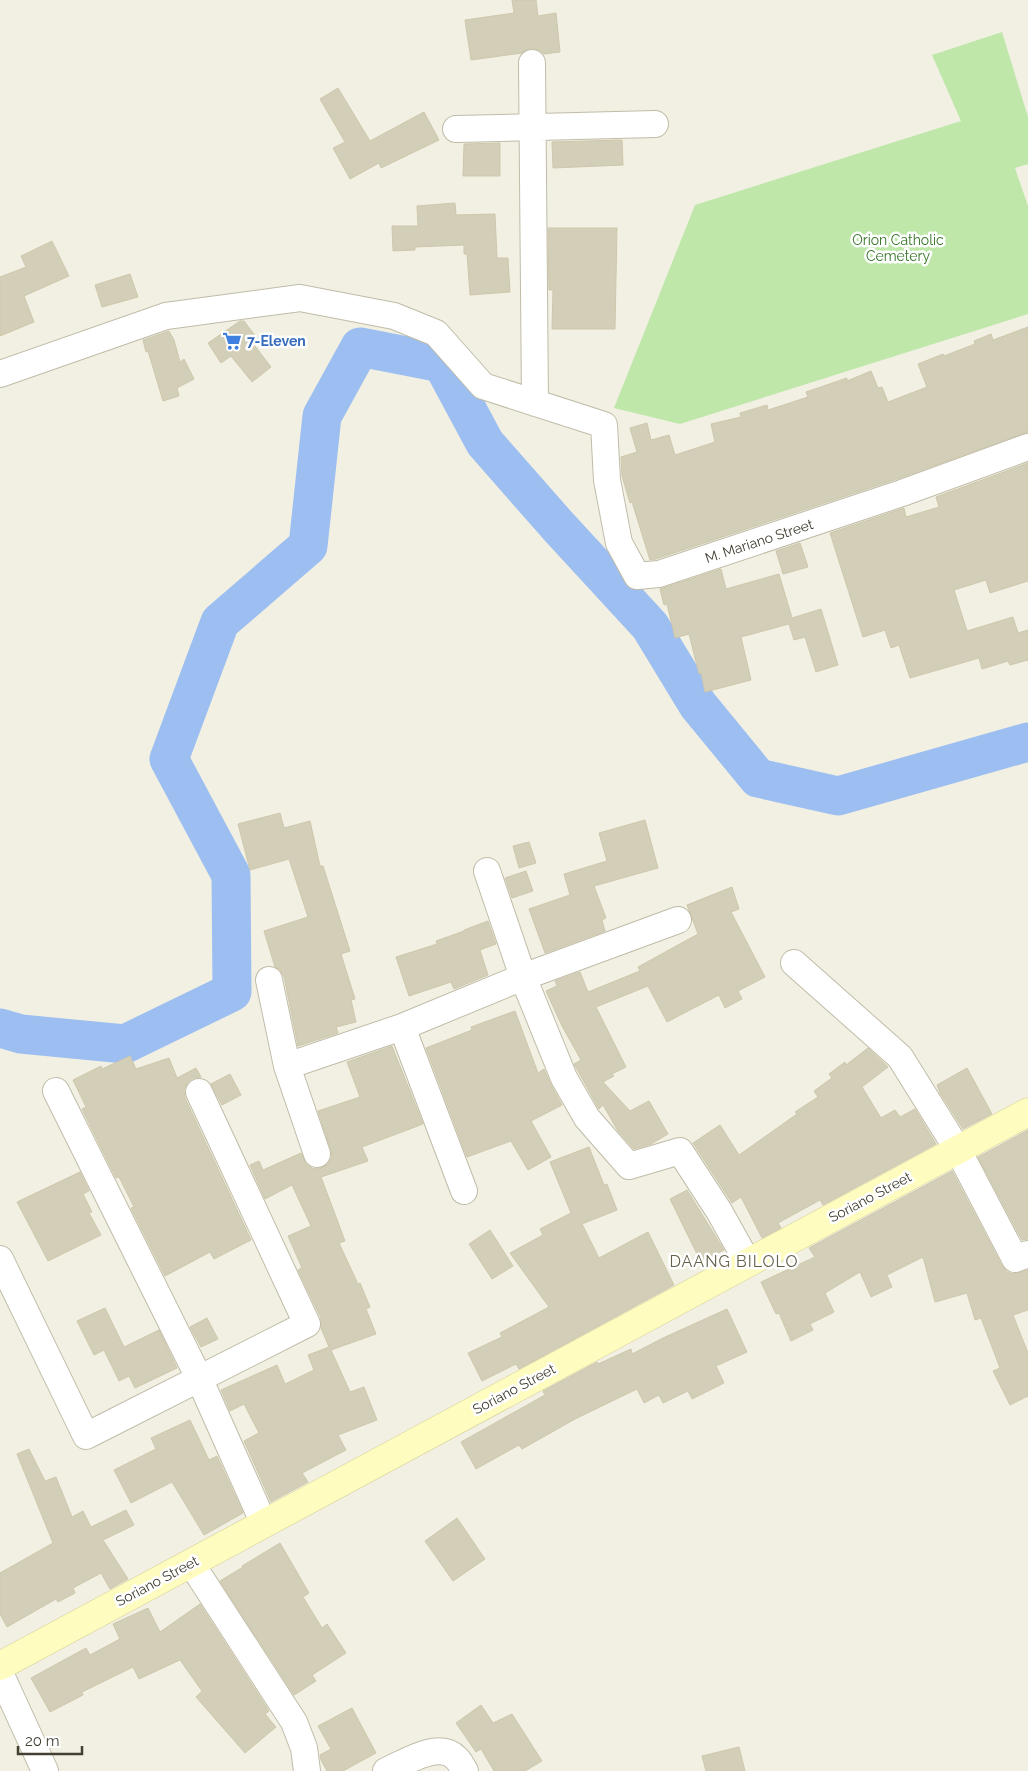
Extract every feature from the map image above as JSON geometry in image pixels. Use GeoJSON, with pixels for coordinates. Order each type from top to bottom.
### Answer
{"type":"FeatureCollection","features":[{"type":"Feature","properties":{"kind":"main road","name":"Soriano Street"},"geometry":{"type":"LineString","coordinates":[[2,1663],[264,1524],[1028,1112]]}},
{"type":"Feature","properties":{"kind":"street"},"geometry":{"type":"LineString","coordinates":[[0,374],[166,316],[300,298],[394,316],[436,333],[483,386],[535,403],[532,63]]}},
{"type":"Feature","properties":{"kind":"street"},"geometry":{"type":"LineString","coordinates":[[456,130],[655,124]]}},
{"type":"Feature","properties":{"kind":"street","name":"M. Mariano Street"},"geometry":{"type":"LineString","coordinates":[[535,403],[604,425],[608,480],[619,543],[638,576],[659,574],[902,494],[1028,447]]}},
{"type":"Feature","properties":{"kind":"street"},"geometry":{"type":"LineString","coordinates":[[486,871],[523,978],[564,1078],[587,1118],[629,1166],[680,1151],[719,1211],[748,1263]]}},
{"type":"Feature","properties":{"kind":"street"},"geometry":{"type":"LineString","coordinates":[[287,1066],[402,1027],[523,978],[678,920]]}},
{"type":"Feature","properties":{"kind":"street"},"geometry":{"type":"LineString","coordinates":[[794,963],[900,1057],[958,1150],[1015,1259],[1028,1254]]}},
{"type":"Feature","properties":{"kind":"street"},"geometry":{"type":"LineString","coordinates":[[269,980],[287,1066],[317,1154]]}},
{"type":"Feature","properties":{"kind":"street"},"geometry":{"type":"LineString","coordinates":[[402,1027],[464,1191]]}},
{"type":"Feature","properties":{"kind":"street"},"geometry":{"type":"LineString","coordinates":[[56,1091],[199,1378],[264,1524]]}},
{"type":"Feature","properties":{"kind":"street"},"geometry":{"type":"LineString","coordinates":[[0,1259],[86,1436],[307,1324],[199,1092]]}},
{"type":"Feature","properties":{"kind":"street"},"geometry":{"type":"LineString","coordinates":[[191,1563],[294,1722],[304,1748],[307,1771]]}},
{"type":"Feature","properties":{"kind":"street"},"geometry":{"type":"LineString","coordinates":[[2,1663],[45,1771]]}},
{"type":"Feature","properties":{"kind":"street"},"geometry":{"type":"LineString","coordinates":[[386,1771],[424,1754],[444,1751],[456,1757],[465,1771]]}},
{"type":"Feature","properties":{"kind":"green space","name":"Orion Catholic Cemetery"},"geometry":{"type":"Polygon","coordinates":[[[1002,32],[1028,117],[1028,164],[1015,168],[1028,206],[1028,314],[680,424],[614,408],[695,205],[961,121],[932,55],[1002,32]]]}},
{"type":"Feature","properties":{"kind":"building"},"geometry":{"type":"Polygon","coordinates":[[[512,0],[536,0],[538,16],[556,13],[560,52],[544,54],[539,50],[531,48],[522,53],[471,60],[465,20],[514,13],[512,0]]]}},
{"type":"Feature","properties":{"kind":"building"},"geometry":{"type":"Polygon","coordinates":[[[338,88],[370,141],[424,112],[439,140],[381,168],[379,163],[350,179],[333,148],[345,142],[320,99],[338,88]]]}},
{"type":"Feature","properties":{"kind":"building"},"geometry":{"type":"Polygon","coordinates":[[[622,140],[623,165],[553,168],[552,142],[622,140]]]}},
{"type":"Feature","properties":{"kind":"building"},"geometry":{"type":"Polygon","coordinates":[[[500,143],[500,176],[463,176],[464,144],[500,143]]]}},
{"type":"Feature","properties":{"kind":"building"},"geometry":{"type":"Polygon","coordinates":[[[455,203],[456,215],[495,214],[497,258],[508,258],[510,292],[470,295],[467,254],[464,254],[464,245],[415,247],[415,250],[393,251],[392,226],[418,226],[417,206],[455,203]]]}},
{"type":"Feature","properties":{"kind":"building"},"geometry":{"type":"Polygon","coordinates":[[[548,228],[617,228],[615,329],[552,329],[553,290],[549,290],[548,228]]]}},
{"type":"Feature","properties":{"kind":"building"},"geometry":{"type":"Polygon","coordinates":[[[52,241],[69,276],[24,296],[34,322],[0,336],[0,277],[26,267],[21,256],[52,241]]]}},
{"type":"Feature","properties":{"kind":"building"},"geometry":{"type":"Polygon","coordinates":[[[130,274],[138,297],[102,307],[95,285],[130,274]]]}},
{"type":"Feature","properties":{"kind":"building"},"geometry":{"type":"Polygon","coordinates":[[[240,321],[244,321],[257,338],[252,342],[271,367],[252,382],[231,356],[221,363],[208,343],[240,321]]]}},
{"type":"Feature","properties":{"kind":"building"},"geometry":{"type":"Polygon","coordinates":[[[1028,327],[1028,432],[897,479],[650,560],[622,476],[621,457],[637,452],[630,428],[647,423],[651,440],[669,435],[675,455],[715,442],[711,424],[741,417],[740,413],[767,405],[768,410],[808,397],[806,392],[847,378],[847,381],[871,371],[878,388],[882,387],[888,402],[927,387],[918,364],[975,344],[974,341],[991,334],[993,340],[1028,327]]]}},
{"type":"Feature","properties":{"kind":"building"},"geometry":{"type":"Polygon","coordinates":[[[169,331],[174,340],[180,362],[184,359],[194,379],[177,388],[179,396],[163,401],[143,340],[169,331]]]}},
{"type":"Feature","properties":{"kind":"building"},"geometry":{"type":"Polygon","coordinates":[[[1028,463],[1028,581],[990,593],[986,580],[954,590],[967,631],[1013,617],[1018,633],[1028,630],[1028,660],[1010,665],[1008,661],[982,669],[979,658],[910,678],[899,645],[891,648],[885,630],[863,637],[830,533],[904,508],[906,517],[939,507],[936,497],[1028,463]]]}},
{"type":"Feature","properties":{"kind":"building"},"geometry":{"type":"Polygon","coordinates":[[[800,543],[808,567],[783,574],[776,551],[800,543]]]}},
{"type":"Feature","properties":{"kind":"building"},"geometry":{"type":"Polygon","coordinates":[[[721,569],[726,589],[779,574],[792,618],[821,609],[838,665],[816,672],[805,637],[794,640],[789,624],[741,637],[751,680],[705,692],[689,634],[675,638],[667,604],[664,605],[660,589],[721,569]]]}},
{"type":"Feature","properties":{"kind":"building"},"geometry":{"type":"Polygon","coordinates":[[[280,813],[284,828],[310,821],[320,866],[323,866],[350,951],[341,954],[355,999],[351,1000],[356,1022],[336,1027],[338,1033],[298,1046],[284,977],[280,970],[275,967],[264,931],[308,917],[289,859],[250,870],[238,824],[280,813]]]}},
{"type":"Feature","properties":{"kind":"building"},"geometry":{"type":"Polygon","coordinates":[[[645,820],[658,868],[594,886],[606,918],[602,920],[605,931],[545,953],[529,909],[570,895],[564,874],[607,861],[599,833],[645,820]]]}},
{"type":"Feature","properties":{"kind":"building"},"geometry":{"type":"Polygon","coordinates":[[[529,842],[536,863],[519,868],[513,846],[529,842]]]}},
{"type":"Feature","properties":{"kind":"building"},"geometry":{"type":"Polygon","coordinates":[[[526,871],[533,891],[512,898],[505,878],[526,871]]]}},
{"type":"Feature","properties":{"kind":"building"},"geometry":{"type":"Polygon","coordinates":[[[732,887],[739,909],[731,912],[765,977],[738,991],[742,999],[725,1008],[719,995],[667,1022],[648,986],[596,1007],[626,1067],[612,1074],[614,1076],[603,1082],[630,1111],[649,1101],[668,1134],[651,1144],[634,1149],[618,1131],[603,1105],[599,1109],[574,1064],[581,1060],[562,1026],[546,991],[557,986],[555,981],[580,972],[588,992],[640,971],[638,967],[698,934],[687,905],[732,887]]]}},
{"type":"Feature","properties":{"kind":"building"},"geometry":{"type":"Polygon","coordinates":[[[488,921],[496,944],[480,950],[488,975],[454,989],[451,982],[409,996],[396,957],[437,944],[436,941],[488,921]]]}},
{"type":"Feature","properties":{"kind":"building"},"geometry":{"type":"Polygon","coordinates":[[[515,1011],[538,1073],[544,1069],[562,1105],[531,1121],[551,1157],[528,1170],[511,1141],[467,1157],[426,1048],[472,1030],[471,1027],[515,1011]]]}},
{"type":"Feature","properties":{"kind":"building"},"geometry":{"type":"Polygon","coordinates":[[[392,1046],[423,1124],[362,1147],[368,1161],[321,1177],[345,1241],[339,1243],[370,1307],[366,1309],[376,1334],[331,1350],[350,1392],[364,1387],[377,1420],[338,1435],[346,1450],[302,1473],[308,1482],[271,1502],[244,1441],[259,1433],[244,1404],[230,1411],[221,1390],[277,1365],[285,1384],[314,1370],[308,1355],[329,1347],[321,1328],[321,1318],[298,1270],[302,1268],[288,1236],[311,1226],[292,1185],[265,1199],[250,1165],[259,1161],[263,1170],[301,1153],[307,1165],[314,1169],[328,1164],[332,1157],[331,1150],[318,1111],[360,1097],[347,1062],[392,1046]]]}},
{"type":"Feature","properties":{"kind":"building"},"geometry":{"type":"Polygon","coordinates":[[[868,1048],[888,1067],[862,1087],[881,1118],[895,1110],[900,1117],[915,1109],[936,1144],[823,1205],[820,1200],[778,1223],[781,1228],[762,1238],[741,1197],[732,1203],[693,1143],[720,1125],[739,1155],[797,1114],[795,1112],[818,1097],[814,1091],[832,1078],[829,1074],[845,1062],[846,1065],[868,1048]]]}},
{"type":"Feature","properties":{"kind":"building"},"geometry":{"type":"Polygon","coordinates":[[[130,1056],[136,1069],[169,1058],[177,1078],[196,1068],[201,1077],[193,1078],[187,1083],[184,1090],[185,1098],[251,1240],[214,1259],[210,1252],[165,1276],[131,1208],[134,1207],[119,1177],[116,1178],[82,1109],[86,1107],[73,1080],[101,1066],[102,1069],[130,1056]]]}},
{"type":"Feature","properties":{"kind":"building"},"geometry":{"type":"Polygon","coordinates":[[[967,1068],[992,1114],[963,1129],[937,1085],[967,1068]]]}},
{"type":"Feature","properties":{"kind":"building"},"geometry":{"type":"Polygon","coordinates":[[[230,1074],[241,1095],[222,1105],[211,1084],[230,1074]]]}},
{"type":"Feature","properties":{"kind":"building"},"geometry":{"type":"Polygon","coordinates":[[[1028,1130],[1028,1239],[1022,1240],[978,1157],[1028,1130]]]}},
{"type":"Feature","properties":{"kind":"building"},"geometry":{"type":"Polygon","coordinates":[[[589,1147],[604,1185],[607,1184],[617,1210],[582,1224],[599,1258],[648,1232],[674,1285],[519,1369],[516,1364],[482,1381],[468,1353],[502,1337],[500,1333],[549,1307],[510,1253],[543,1235],[540,1229],[571,1213],[550,1162],[589,1147]]]}},
{"type":"Feature","properties":{"kind":"building"},"geometry":{"type":"Polygon","coordinates":[[[952,1171],[1002,1266],[1007,1272],[1013,1274],[1028,1270],[1028,1310],[1013,1315],[1028,1353],[1028,1396],[1010,1405],[993,1371],[1000,1368],[981,1318],[975,1320],[967,1293],[935,1302],[923,1257],[887,1275],[892,1287],[871,1297],[860,1272],[825,1293],[834,1312],[810,1324],[813,1330],[791,1341],[779,1313],[776,1314],[761,1282],[815,1257],[809,1248],[952,1171]]]}},
{"type":"Feature","properties":{"kind":"building"},"geometry":{"type":"Polygon","coordinates":[[[80,1172],[89,1191],[83,1194],[92,1212],[89,1213],[101,1235],[48,1261],[17,1202],[80,1172]]]}},
{"type":"Feature","properties":{"kind":"building"},"geometry":{"type":"Polygon","coordinates":[[[687,1190],[724,1250],[701,1262],[670,1199],[687,1190]]]}},
{"type":"Feature","properties":{"kind":"building"},"geometry":{"type":"Polygon","coordinates":[[[490,1230],[513,1266],[492,1279],[469,1244],[490,1230]]]}},
{"type":"Feature","properties":{"kind":"building"},"geometry":{"type":"Polygon","coordinates":[[[105,1308],[124,1347],[159,1330],[177,1368],[135,1388],[129,1376],[119,1381],[104,1350],[94,1355],[77,1321],[105,1308]]]}},
{"type":"Feature","properties":{"kind":"building"},"geometry":{"type":"Polygon","coordinates":[[[727,1309],[747,1352],[716,1366],[724,1383],[692,1399],[688,1391],[663,1403],[659,1395],[644,1403],[637,1389],[575,1419],[522,1449],[519,1445],[476,1469],[461,1442],[545,1395],[543,1391],[597,1362],[598,1364],[631,1349],[632,1354],[727,1309]]]}},
{"type":"Feature","properties":{"kind":"building"},"geometry":{"type":"Polygon","coordinates":[[[207,1318],[218,1339],[201,1347],[190,1327],[207,1318]]]}},
{"type":"Feature","properties":{"kind":"building"},"geometry":{"type":"Polygon","coordinates":[[[190,1420],[209,1460],[217,1456],[243,1513],[204,1535],[172,1482],[131,1503],[114,1470],[156,1449],[151,1438],[190,1420]]]}},
{"type":"Feature","properties":{"kind":"building"},"geometry":{"type":"Polygon","coordinates":[[[29,1449],[45,1481],[56,1477],[72,1517],[83,1511],[91,1527],[126,1510],[134,1525],[103,1540],[128,1579],[110,1589],[101,1573],[73,1588],[75,1593],[58,1602],[56,1599],[7,1627],[0,1614],[0,1573],[53,1543],[17,1454],[29,1449]]]}},
{"type":"Feature","properties":{"kind":"building"},"geometry":{"type":"Polygon","coordinates":[[[457,1518],[485,1559],[453,1581],[425,1541],[457,1518]]]}},
{"type":"Feature","properties":{"kind":"building"},"geometry":{"type":"Polygon","coordinates":[[[280,1543],[309,1593],[303,1597],[322,1628],[327,1624],[346,1653],[312,1675],[316,1681],[294,1695],[220,1581],[280,1543]]]}},
{"type":"Feature","properties":{"kind":"building"},"geometry":{"type":"Polygon","coordinates":[[[200,1604],[269,1711],[265,1714],[276,1727],[245,1753],[196,1697],[202,1691],[180,1660],[139,1679],[133,1667],[82,1692],[83,1695],[50,1712],[31,1678],[86,1648],[90,1655],[120,1639],[113,1624],[148,1608],[160,1632],[200,1604]]]}},
{"type":"Feature","properties":{"kind":"building"},"geometry":{"type":"Polygon","coordinates":[[[481,1705],[493,1723],[512,1714],[542,1761],[525,1771],[494,1771],[481,1749],[476,1752],[456,1723],[481,1705]]]}},
{"type":"Feature","properties":{"kind":"building"},"geometry":{"type":"Polygon","coordinates":[[[352,1708],[376,1753],[343,1771],[327,1771],[320,1755],[331,1749],[318,1726],[352,1708]]]}},
{"type":"Feature","properties":{"kind":"building"},"geometry":{"type":"Polygon","coordinates":[[[739,1747],[745,1771],[706,1771],[702,1756],[739,1747]]]}},
{"type":"Feature","properties":{"kind":"waterway"},"geometry":{"type":"LineString","coordinates":[[0,1028],[21,1034],[125,1044],[232,992],[231,875],[169,759],[220,622],[308,546],[322,416],[360,347],[442,363],[485,443],[650,626],[698,705],[758,778],[838,796],[1028,742]]}},
{"type":"Feature","properties":{"kind":"place","name":"7-Eleven"},"geometry":{"type":"Point","coordinates":[232,341]}},
{"type":"Feature","properties":{"kind":"district","name":"DAANG BILOLO"},"geometry":{"type":"Point","coordinates":[734,1261]}}]}
